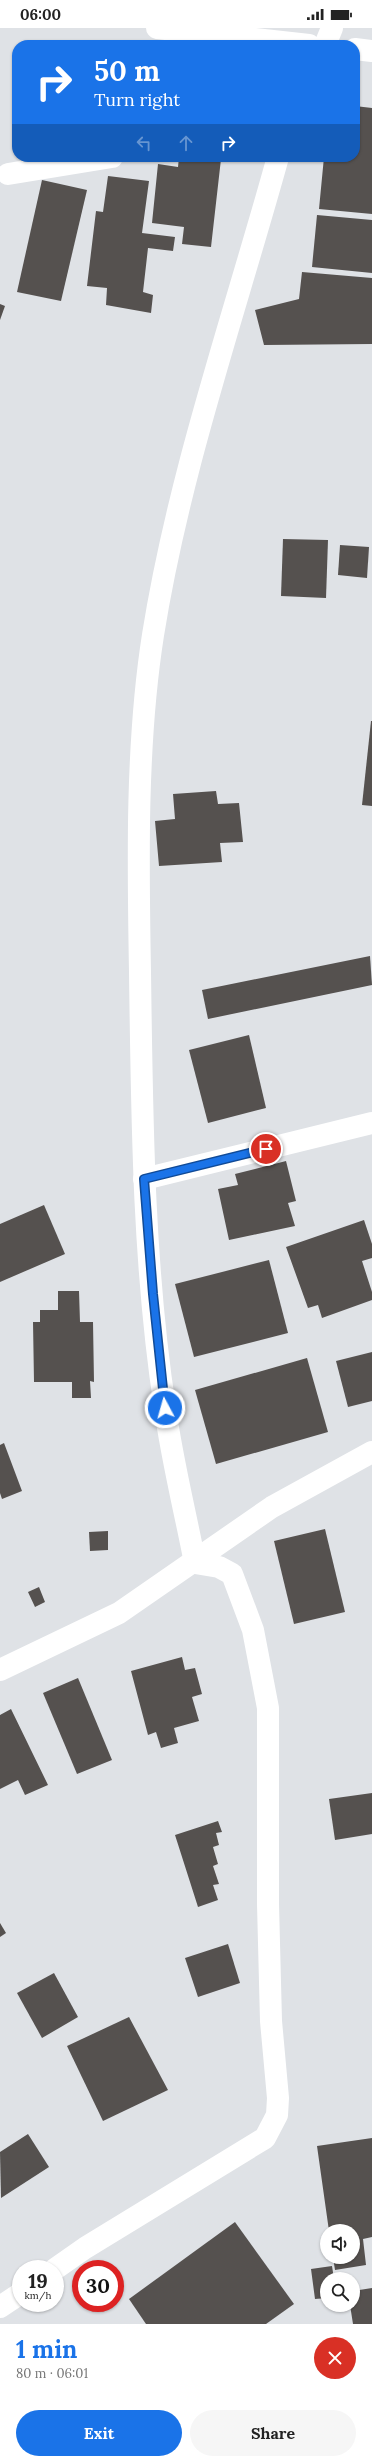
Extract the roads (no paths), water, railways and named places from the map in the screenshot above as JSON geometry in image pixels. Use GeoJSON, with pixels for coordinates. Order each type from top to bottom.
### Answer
{"type":"FeatureCollection","features":[{"type":"Feature","properties":{"kind":"main road"},"geometry":{"type":"LineString","coordinates":[[157,28],[264,40]]}},
{"type":"Feature","properties":{"kind":"main road"},"geometry":{"type":"LineString","coordinates":[[327,40],[332,28]]}},
{"type":"Feature","properties":{"kind":"main road"},"geometry":{"type":"LineString","coordinates":[[360,50],[372,51]]}},
{"type":"Feature","properties":{"kind":"main road"},"geometry":{"type":"LineString","coordinates":[[8,174],[81,162]]}},
{"type":"Feature","properties":{"kind":"main road"},"geometry":{"type":"LineString","coordinates":[[195,1562],[165,1408],[153,1294],[144,1179],[138,857],[145,716],[153,638],[167,561],[208,398],[277,162]]}},
{"type":"Feature","properties":{"kind":"main road"},"geometry":{"type":"LineString","coordinates":[[144,1179],[372,1123]]}},
{"type":"Feature","properties":{"kind":"main road"},"geometry":{"type":"LineString","coordinates":[[0,1670],[119,1613],[195,1562],[233,1532],[272,1507],[372,1452]]}},
{"type":"Feature","properties":{"kind":"main road"},"geometry":{"type":"LineString","coordinates":[[64,2262],[84,2248],[265,2138],[277,2115],[278,2098],[271,2021],[268,1904],[268,1708],[253,1630],[232,1574],[219,1567],[195,1562]]}},
{"type":"Feature","properties":{"kind":"main road"},"geometry":{"type":"LineString","coordinates":[[0,2307],[12,2299]]}}]}
